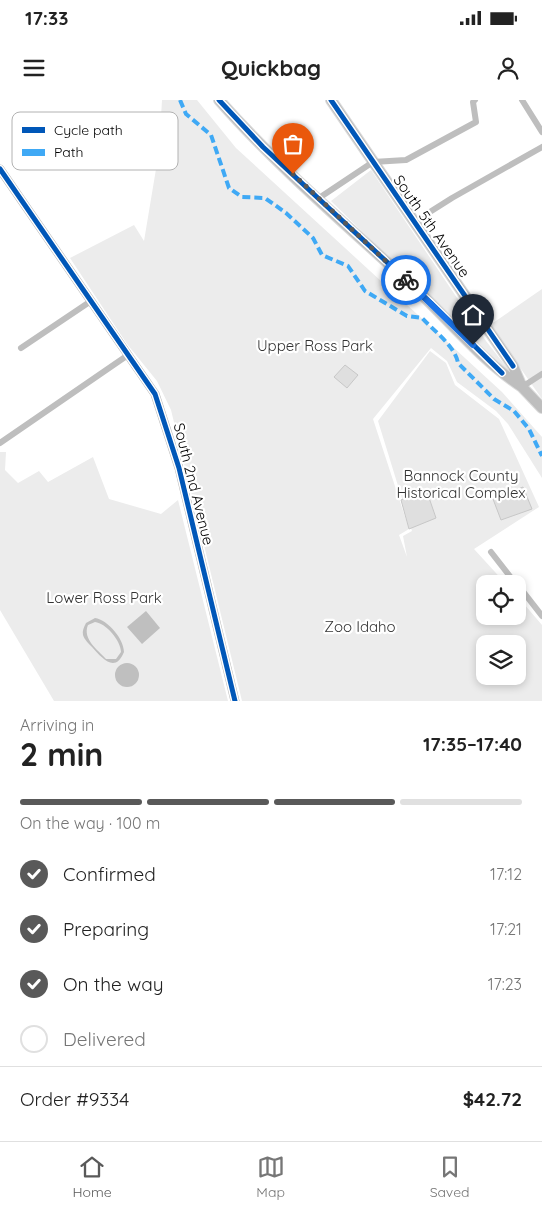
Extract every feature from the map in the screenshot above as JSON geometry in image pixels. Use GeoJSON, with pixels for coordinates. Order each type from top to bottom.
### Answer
{"type":"FeatureCollection","features":[{"type":"Feature","properties":{"kind":"main road"},"geometry":{"type":"LineString","coordinates":[[220,100],[262,147],[431,303],[502,373],[522,387]]}},
{"type":"Feature","properties":{"kind":"main road","name":"South 5th Avenue"},"geometry":{"type":"LineString","coordinates":[[331,100],[513,366],[522,387],[542,408]]}},
{"type":"Feature","properties":{"kind":"street"},"geometry":{"type":"LineString","coordinates":[[319,198],[373,162],[406,160],[476,122],[473,102],[475,100]]}},
{"type":"Feature","properties":{"kind":"street"},"geometry":{"type":"LineString","coordinates":[[522,100],[542,132]]}},
{"type":"Feature","properties":{"kind":"street"},"geometry":{"type":"LineString","coordinates":[[414,222],[542,147]]}},
{"type":"Feature","properties":{"kind":"street","name":"South 2nd Avenue"},"geometry":{"type":"LineString","coordinates":[[0,169],[156,394],[168,428],[235,701]]}},
{"type":"Feature","properties":{"kind":"street"},"geometry":{"type":"LineString","coordinates":[[21,348],[91,301]]}},
{"type":"Feature","properties":{"kind":"street"},"geometry":{"type":"LineString","coordinates":[[0,443],[128,355]]}},
{"type":"Feature","properties":{"kind":"street"},"geometry":{"type":"LineString","coordinates":[[522,387],[542,374]]}},
{"type":"Feature","properties":{"kind":"street"},"geometry":{"type":"LineString","coordinates":[[491,552],[510,575]]}},
{"type":"Feature","properties":{"kind":"street"},"geometry":{"type":"LineString","coordinates":[[526,596],[542,616]]}},
{"type":"Feature","properties":{"kind":"green space"},"geometry":{"type":"Polygon","coordinates":[[[162,100],[197,100],[236,148],[502,392],[542,437],[542,478],[508,424],[496,411],[457,382],[447,361],[431,348],[373,419],[409,529],[399,535],[407,557],[403,536],[412,531],[378,421],[430,351],[446,363],[455,385],[499,419],[539,507],[474,549],[498,575],[476,575],[476,625],[526,625],[526,606],[542,625],[542,701],[242,701],[171,410],[157,381],[127,344],[70,258],[134,225],[144,241],[156,170],[178,170],[178,112],[161,112],[162,100]]]}},
{"type":"Feature","properties":{"kind":"green space"},"geometry":{"type":"Polygon","coordinates":[[[371,170],[486,341],[508,369],[504,371],[331,201],[371,170]]]}},
{"type":"Feature","properties":{"kind":"green space"},"geometry":{"type":"Polygon","coordinates":[[[542,289],[542,399],[490,325],[542,289]]]}},
{"type":"Feature","properties":{"kind":"green space","name":"Lower Ross Park"},"geometry":{"type":"Polygon","coordinates":[[[0,452],[6,452],[5,470],[18,483],[39,471],[48,482],[93,457],[109,499],[161,514],[178,500],[228,701],[54,701],[0,610],[0,452]]]}},
{"type":"Feature","properties":{"kind":"shaded area"},"geometry":{"type":"Polygon","coordinates":[[[146,611],[160,628],[142,644],[127,627],[146,611]]]}},
{"type":"Feature","properties":{"kind":"shaded area"},"geometry":{"type":"Polygon","coordinates":[[[95,618],[105,622],[118,636],[124,652],[117,662],[108,662],[87,641],[83,634],[86,623],[95,618]],[[95,622],[88,625],[87,635],[89,640],[106,659],[116,659],[121,652],[116,638],[99,623],[95,622]]]}},
{"type":"Feature","properties":{"kind":"shaded area"},"geometry":{"type":"Polygon","coordinates":[[[127,663],[132,664],[138,670],[138,680],[132,686],[127,687],[122,686],[116,680],[115,675],[116,670],[122,664],[127,663]]]}},
{"type":"Feature","properties":{"kind":"building"},"geometry":{"type":"Polygon","coordinates":[[[345,365],[358,375],[347,388],[334,377],[345,365]]]}},
{"type":"Feature","properties":{"kind":"building"},"geometry":{"type":"Polygon","coordinates":[[[523,487],[532,509],[501,520],[493,499],[523,487]]]}},
{"type":"Feature","properties":{"kind":"building"},"geometry":{"type":"Polygon","coordinates":[[[426,489],[436,518],[409,529],[401,500],[426,489]]]}},
{"type":"Feature","properties":{"kind":"marked path"},"geometry":{"type":"LineString","coordinates":[[180,100],[186,114],[211,135],[229,188],[242,197],[265,198],[286,213],[313,238],[322,255],[348,266],[365,291],[407,316],[422,318],[453,351],[458,363],[494,399],[514,411],[529,429],[542,456]]}},
{"type":"Feature","properties":{"kind":"cycle path"},"geometry":{"type":"LineString","coordinates":[[219,100],[263,147],[431,303],[502,373]]}},
{"type":"Feature","properties":{"kind":"cycle path"},"geometry":{"type":"LineString","coordinates":[[331,100],[513,366]]}},
{"type":"Feature","properties":{"kind":"cycle path"},"geometry":{"type":"LineString","coordinates":[[0,169],[155,394],[179,468],[235,701]]}},
{"type":"Feature","properties":{"kind":"way so far"},"geometry":{"type":"LineString","coordinates":[[293,174],[406,280]]}},
{"type":"Feature","properties":{"kind":"route"},"geometry":{"type":"LineString","coordinates":[[406,280],[473,345]]}},
{"type":"Feature","properties":{"kind":"park label","name":"Upper Ross Park"},"geometry":{"type":"Point","coordinates":[315,345]}},
{"type":"Feature","properties":{"kind":"park label","name":"Bannock County Historical Complex"},"geometry":{"type":"Point","coordinates":[461,484]}},
{"type":"Feature","properties":{"kind":"park label","name":"Zoo Idaho"},"geometry":{"type":"Point","coordinates":[360,626]}}]}
